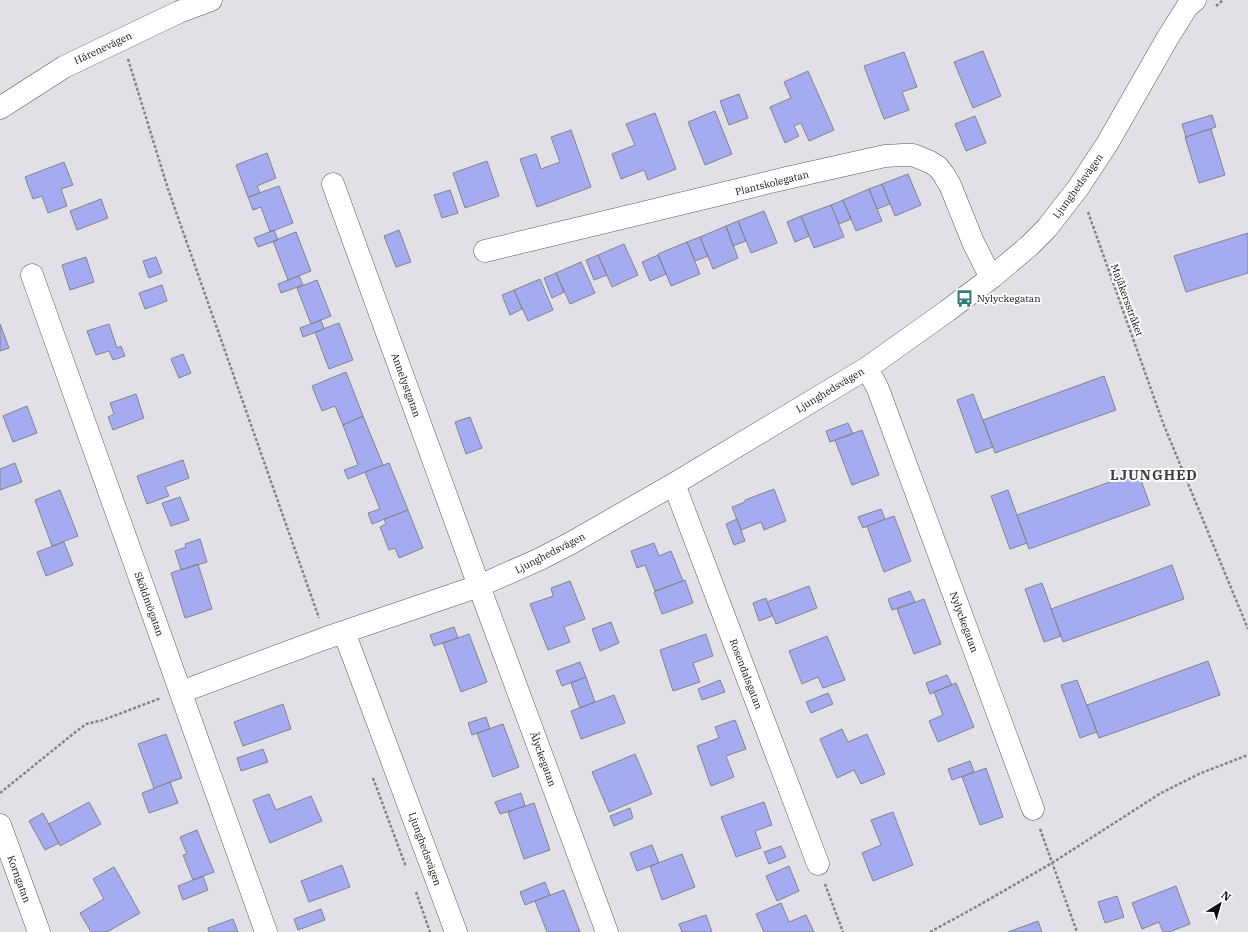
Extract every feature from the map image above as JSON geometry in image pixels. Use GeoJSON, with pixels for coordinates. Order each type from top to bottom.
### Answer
{"type":"FeatureCollection","features":[{"type":"Feature","properties":{"kind":"street","name":"Härenevägen"},"geometry":{"type":"LineString","coordinates":[[0,108],[64,67],[179,12],[211,0]]}},
{"type":"Feature","properties":{"kind":"street","name":"Ljunghedsvägen"},"geometry":{"type":"LineString","coordinates":[[180,692],[335,635],[479,586],[527,565],[571,543],[674,484],[867,368],[991,278],[1029,246],[1047,228],[1078,188],[1107,144],[1193,4]]}},
{"type":"Feature","properties":{"kind":"street","name":"Plantskolegatan"},"geometry":{"type":"LineString","coordinates":[[485,251],[787,178],[885,156],[913,155],[938,167],[944,175],[950,185],[973,242],[991,278]]}},
{"type":"Feature","properties":{"kind":"street","name":"Annelystgatan"},"geometry":{"type":"LineString","coordinates":[[333,184],[479,586]]}},
{"type":"Feature","properties":{"kind":"street","name":"Sköldmögatan"},"geometry":{"type":"LineString","coordinates":[[32,275],[266,932]]}},
{"type":"Feature","properties":{"kind":"street","name":"Nylyckegatan"},"geometry":{"type":"LineString","coordinates":[[867,368],[878,389],[1033,810]]}},
{"type":"Feature","properties":{"kind":"street","name":"Rosendalsgatan"},"geometry":{"type":"LineString","coordinates":[[674,484],[818,864]]}},
{"type":"Feature","properties":{"kind":"street","name":"Ålyckegatan"},"geometry":{"type":"LineString","coordinates":[[479,586],[607,932]]}},
{"type":"Feature","properties":{"kind":"street","name":"Ljunghedsvägen"},"geometry":{"type":"LineString","coordinates":[[335,635],[456,932]]}},
{"type":"Feature","properties":{"kind":"street","name":"Korngatan"},"geometry":{"type":"LineString","coordinates":[[0,825],[38,932]]}},
{"type":"Feature","properties":{"kind":"path"},"geometry":{"type":"LineString","coordinates":[[1193,4],[1223,0]]}},
{"type":"Feature","properties":{"kind":"path"},"geometry":{"type":"LineString","coordinates":[[122,39],[168,189],[335,635]]}},
{"type":"Feature","properties":{"kind":"path","name":"Majåkersstråket"},"geometry":{"type":"LineString","coordinates":[[1086,208],[1163,422],[1248,629]]}},
{"type":"Feature","properties":{"kind":"path"},"geometry":{"type":"LineString","coordinates":[[0,793],[86,724],[103,720],[180,692]]}},
{"type":"Feature","properties":{"kind":"path"},"geometry":{"type":"LineString","coordinates":[[930,932],[1052,863],[1161,793],[1201,773],[1248,755]]}},
{"type":"Feature","properties":{"kind":"path"},"geometry":{"type":"LineString","coordinates":[[371,771],[408,872]]}},
{"type":"Feature","properties":{"kind":"path"},"geometry":{"type":"LineString","coordinates":[[1033,810],[1077,932]]}},
{"type":"Feature","properties":{"kind":"path"},"geometry":{"type":"LineString","coordinates":[[818,864],[843,932]]}},
{"type":"Feature","properties":{"kind":"path"},"geometry":{"type":"LineString","coordinates":[[414,886],[430,932]]}},
{"type":"Feature","properties":{"kind":"building"},"geometry":{"type":"Polygon","coordinates":[[[983,51],[1001,96],[973,108],[954,62],[983,51]]]}},
{"type":"Feature","properties":{"kind":"building"},"geometry":{"type":"Polygon","coordinates":[[[904,52],[917,87],[902,92],[909,110],[884,119],[864,66],[904,52]]]}},
{"type":"Feature","properties":{"kind":"building"},"geometry":{"type":"Polygon","coordinates":[[[808,71],[834,130],[809,141],[801,123],[794,126],[799,136],[785,143],[770,107],[791,98],[784,82],[808,71]]]}},
{"type":"Feature","properties":{"kind":"building"},"geometry":{"type":"Polygon","coordinates":[[[739,94],[748,118],[729,125],[720,101],[739,94]]]}},
{"type":"Feature","properties":{"kind":"building"},"geometry":{"type":"Polygon","coordinates":[[[715,111],[732,154],[705,165],[688,122],[715,111]]]}},
{"type":"Feature","properties":{"kind":"building"},"geometry":{"type":"Polygon","coordinates":[[[655,113],[676,169],[648,180],[644,170],[621,179],[612,154],[635,145],[626,124],[655,113]]]}},
{"type":"Feature","properties":{"kind":"building"},"geometry":{"type":"Polygon","coordinates":[[[1212,115],[1216,127],[1186,137],[1182,124],[1212,115]]]}},
{"type":"Feature","properties":{"kind":"building"},"geometry":{"type":"Polygon","coordinates":[[[975,116],[986,143],[966,151],[955,124],[975,116]]]}},
{"type":"Feature","properties":{"kind":"building"},"geometry":{"type":"Polygon","coordinates":[[[1211,129],[1225,175],[1199,183],[1185,137],[1211,129]]]}},
{"type":"Feature","properties":{"kind":"building"},"geometry":{"type":"Polygon","coordinates":[[[571,130],[591,187],[537,207],[520,159],[536,154],[541,169],[560,162],[551,137],[571,130]]]}},
{"type":"Feature","properties":{"kind":"building"},"geometry":{"type":"Polygon","coordinates":[[[267,153],[276,178],[257,186],[260,193],[248,197],[236,165],[267,153]]]}},
{"type":"Feature","properties":{"kind":"building"},"geometry":{"type":"Polygon","coordinates":[[[487,161],[499,196],[465,208],[453,173],[487,161]]]}},
{"type":"Feature","properties":{"kind":"building"},"geometry":{"type":"Polygon","coordinates":[[[64,162],[73,185],[61,189],[67,206],[48,213],[42,196],[33,199],[25,177],[64,162]]]}},
{"type":"Feature","properties":{"kind":"building"},"geometry":{"type":"Polygon","coordinates":[[[908,174],[921,205],[895,216],[882,184],[908,174]]]}},
{"type":"Feature","properties":{"kind":"building"},"geometry":{"type":"Polygon","coordinates":[[[882,184],[890,204],[877,209],[869,189],[882,184]]]}},
{"type":"Feature","properties":{"kind":"building"},"geometry":{"type":"Polygon","coordinates":[[[279,186],[293,223],[270,232],[261,207],[253,210],[248,197],[279,186]]]}},
{"type":"Feature","properties":{"kind":"building"},"geometry":{"type":"Polygon","coordinates":[[[869,189],[882,221],[856,231],[843,200],[869,189]]]}},
{"type":"Feature","properties":{"kind":"building"},"geometry":{"type":"Polygon","coordinates":[[[450,190],[458,213],[442,218],[434,195],[450,190]]]}},
{"type":"Feature","properties":{"kind":"building"},"geometry":{"type":"Polygon","coordinates":[[[101,199],[108,218],[77,230],[70,211],[101,199]]]}},
{"type":"Feature","properties":{"kind":"building"},"geometry":{"type":"Polygon","coordinates":[[[843,200],[851,219],[839,224],[831,205],[843,200]]]}},
{"type":"Feature","properties":{"kind":"building"},"geometry":{"type":"Polygon","coordinates":[[[831,205],[844,237],[814,248],[801,216],[831,205]]]}},
{"type":"Feature","properties":{"kind":"building"},"geometry":{"type":"Polygon","coordinates":[[[764,211],[777,243],[751,253],[738,221],[764,211]]]}},
{"type":"Feature","properties":{"kind":"building"},"geometry":{"type":"Polygon","coordinates":[[[801,216],[809,236],[795,242],[787,222],[801,216]]]}},
{"type":"Feature","properties":{"kind":"building"},"geometry":{"type":"Polygon","coordinates":[[[738,221],[746,241],[733,246],[726,226],[738,221]]]}},
{"type":"Feature","properties":{"kind":"building"},"geometry":{"type":"Polygon","coordinates":[[[726,226],[738,258],[713,269],[700,237],[726,226]]]}},
{"type":"Feature","properties":{"kind":"building"},"geometry":{"type":"Polygon","coordinates":[[[274,230],[278,240],[258,247],[254,238],[274,230]]]}},
{"type":"Feature","properties":{"kind":"building"},"geometry":{"type":"Polygon","coordinates":[[[399,230],[411,262],[396,267],[384,236],[399,230]]]}},
{"type":"Feature","properties":{"kind":"building"},"geometry":{"type":"Polygon","coordinates":[[[296,232],[311,271],[288,280],[273,241],[296,232]]]}},
{"type":"Feature","properties":{"kind":"building"},"geometry":{"type":"Polygon","coordinates":[[[1248,233],[1248,273],[1186,292],[1174,256],[1248,233]]]}},
{"type":"Feature","properties":{"kind":"building"},"geometry":{"type":"Polygon","coordinates":[[[700,237],[708,256],[695,261],[687,242],[700,237]]]}},
{"type":"Feature","properties":{"kind":"building"},"geometry":{"type":"Polygon","coordinates":[[[687,242],[700,274],[671,286],[658,254],[687,242]]]}},
{"type":"Feature","properties":{"kind":"building"},"geometry":{"type":"Polygon","coordinates":[[[624,244],[638,275],[612,287],[598,255],[624,244]]]}},
{"type":"Feature","properties":{"kind":"building"},"geometry":{"type":"Polygon","coordinates":[[[598,255],[607,275],[594,280],[586,260],[598,255]]]}},
{"type":"Feature","properties":{"kind":"building"},"geometry":{"type":"Polygon","coordinates":[[[658,255],[666,274],[650,281],[642,262],[658,255]]]}},
{"type":"Feature","properties":{"kind":"building"},"geometry":{"type":"Polygon","coordinates":[[[86,257],[94,282],[70,290],[62,265],[86,257]]]}},
{"type":"Feature","properties":{"kind":"building"},"geometry":{"type":"Polygon","coordinates":[[[156,257],[162,273],[149,278],[143,261],[156,257]]]}},
{"type":"Feature","properties":{"kind":"building"},"geometry":{"type":"Polygon","coordinates":[[[581,262],[595,293],[570,304],[556,273],[581,262]]]}},
{"type":"Feature","properties":{"kind":"building"},"geometry":{"type":"Polygon","coordinates":[[[556,273],[564,292],[552,298],[544,278],[556,273]]]}},
{"type":"Feature","properties":{"kind":"building"},"geometry":{"type":"Polygon","coordinates":[[[299,276],[303,285],[281,293],[278,284],[299,276]]]}},
{"type":"Feature","properties":{"kind":"building"},"geometry":{"type":"Polygon","coordinates":[[[540,279],[553,310],[528,321],[514,290],[540,279]]]}},
{"type":"Feature","properties":{"kind":"building"},"geometry":{"type":"Polygon","coordinates":[[[317,280],[331,316],[311,324],[297,288],[317,280]]]}},
{"type":"Feature","properties":{"kind":"building"},"geometry":{"type":"Polygon","coordinates":[[[162,285],[167,301],[145,309],[139,293],[162,285]]]}},
{"type":"Feature","properties":{"kind":"building"},"geometry":{"type":"Polygon","coordinates":[[[514,290],[522,309],[510,315],[502,295],[514,290]]]}},
{"type":"Feature","properties":{"kind":"building"},"geometry":{"type":"Polygon","coordinates":[[[321,320],[324,329],[303,337],[300,328],[321,320]]]}},
{"type":"Feature","properties":{"kind":"building"},"geometry":{"type":"Polygon","coordinates":[[[339,323],[353,360],[329,369],[315,332],[339,323]]]}},
{"type":"Feature","properties":{"kind":"building"},"geometry":{"type":"Polygon","coordinates":[[[0,324],[9,348],[0,351],[0,324]]]}},
{"type":"Feature","properties":{"kind":"building"},"geometry":{"type":"Polygon","coordinates":[[[109,324],[117,348],[121,346],[125,356],[113,360],[109,351],[96,355],[87,331],[109,324]]]}},
{"type":"Feature","properties":{"kind":"building"},"geometry":{"type":"Polygon","coordinates":[[[183,354],[191,373],[179,378],[171,359],[183,354]]]}},
{"type":"Feature","properties":{"kind":"building"},"geometry":{"type":"Polygon","coordinates":[[[346,372],[363,416],[343,425],[335,406],[322,411],[312,386],[346,372]]]}},
{"type":"Feature","properties":{"kind":"building"},"geometry":{"type":"Polygon","coordinates":[[[1104,376],[1116,410],[995,453],[983,420],[1104,376]]]}},
{"type":"Feature","properties":{"kind":"building"},"geometry":{"type":"Polygon","coordinates":[[[136,394],[144,418],[113,430],[108,417],[114,414],[110,403],[136,394]]]}},
{"type":"Feature","properties":{"kind":"building"},"geometry":{"type":"Polygon","coordinates":[[[973,394],[993,447],[976,453],[957,400],[973,394]]]}},
{"type":"Feature","properties":{"kind":"building"},"geometry":{"type":"Polygon","coordinates":[[[27,406],[37,433],[13,442],[3,416],[27,406]]]}},
{"type":"Feature","properties":{"kind":"building"},"geometry":{"type":"Polygon","coordinates":[[[363,416],[383,465],[348,479],[344,470],[358,465],[343,425],[363,416]]]}},
{"type":"Feature","properties":{"kind":"building"},"geometry":{"type":"Polygon","coordinates":[[[470,417],[482,448],[466,454],[455,422],[470,417]]]}},
{"type":"Feature","properties":{"kind":"building"},"geometry":{"type":"Polygon","coordinates":[[[848,423],[853,434],[830,442],[826,431],[848,423]]]}},
{"type":"Feature","properties":{"kind":"building"},"geometry":{"type":"Polygon","coordinates":[[[862,430],[879,475],[852,485],[835,440],[862,430]]]}},
{"type":"Feature","properties":{"kind":"building"},"geometry":{"type":"Polygon","coordinates":[[[183,460],[189,478],[165,487],[169,496],[147,504],[137,476],[183,460]]]}},
{"type":"Feature","properties":{"kind":"building"},"geometry":{"type":"Polygon","coordinates":[[[15,463],[22,482],[0,490],[0,469],[15,463]]]}},
{"type":"Feature","properties":{"kind":"building"},"geometry":{"type":"Polygon","coordinates":[[[389,463],[408,510],[372,524],[368,513],[380,509],[365,472],[389,463]]]}},
{"type":"Feature","properties":{"kind":"building"},"geometry":{"type":"Polygon","coordinates":[[[1138,472],[1150,505],[1029,549],[1017,515],[1138,472]]]}},
{"type":"Feature","properties":{"kind":"building"},"geometry":{"type":"Polygon","coordinates":[[[774,489],[786,521],[764,530],[761,522],[741,530],[732,507],[745,502],[745,500],[774,489]]]}},
{"type":"Feature","properties":{"kind":"building"},"geometry":{"type":"Polygon","coordinates":[[[60,490],[78,536],[52,546],[35,500],[60,490]]]}},
{"type":"Feature","properties":{"kind":"building"},"geometry":{"type":"Polygon","coordinates":[[[1008,490],[1027,543],[1010,549],[991,496],[1008,490]]]}},
{"type":"Feature","properties":{"kind":"building"},"geometry":{"type":"Polygon","coordinates":[[[180,497],[189,520],[171,526],[162,503],[180,497]]]}},
{"type":"Feature","properties":{"kind":"building"},"geometry":{"type":"Polygon","coordinates":[[[881,509],[885,519],[863,528],[858,517],[881,509]]]}},
{"type":"Feature","properties":{"kind":"building"},"geometry":{"type":"Polygon","coordinates":[[[408,510],[423,548],[399,558],[395,548],[389,550],[380,527],[386,524],[384,519],[408,510]]]}},
{"type":"Feature","properties":{"kind":"building"},"geometry":{"type":"Polygon","coordinates":[[[894,516],[911,561],[884,572],[867,526],[894,516]]]}},
{"type":"Feature","properties":{"kind":"building"},"geometry":{"type":"Polygon","coordinates":[[[737,519],[745,541],[734,545],[726,524],[737,519]]]}},
{"type":"Feature","properties":{"kind":"building"},"geometry":{"type":"Polygon","coordinates":[[[200,539],[207,562],[181,570],[175,551],[186,547],[185,544],[200,539]]]}},
{"type":"Feature","properties":{"kind":"building"},"geometry":{"type":"Polygon","coordinates":[[[64,542],[73,565],[46,576],[37,552],[64,542]]]}},
{"type":"Feature","properties":{"kind":"building"},"geometry":{"type":"Polygon","coordinates":[[[654,543],[659,556],[671,551],[683,581],[655,591],[645,565],[637,568],[631,551],[654,543]]]}},
{"type":"Feature","properties":{"kind":"building"},"geometry":{"type":"Polygon","coordinates":[[[198,564],[212,609],[185,618],[171,573],[198,564]]]}},
{"type":"Feature","properties":{"kind":"building"},"geometry":{"type":"Polygon","coordinates":[[[1172,565],[1184,599],[1063,642],[1051,609],[1172,565]]]}},
{"type":"Feature","properties":{"kind":"building"},"geometry":{"type":"Polygon","coordinates":[[[685,580],[693,603],[662,614],[654,592],[685,580]]]}},
{"type":"Feature","properties":{"kind":"building"},"geometry":{"type":"Polygon","coordinates":[[[570,581],[585,619],[564,627],[570,642],[548,650],[530,604],[553,596],[551,588],[570,581]]]}},
{"type":"Feature","properties":{"kind":"building"},"geometry":{"type":"Polygon","coordinates":[[[1042,583],[1061,636],[1044,642],[1025,589],[1042,583]]]}},
{"type":"Feature","properties":{"kind":"building"},"geometry":{"type":"Polygon","coordinates":[[[809,586],[817,608],[776,624],[767,602],[809,586]]]}},
{"type":"Feature","properties":{"kind":"building"},"geometry":{"type":"Polygon","coordinates":[[[910,591],[915,602],[892,610],[888,599],[910,591]]]}},
{"type":"Feature","properties":{"kind":"building"},"geometry":{"type":"Polygon","coordinates":[[[766,598],[772,616],[759,621],[753,603],[766,598]]]}},
{"type":"Feature","properties":{"kind":"building"},"geometry":{"type":"Polygon","coordinates":[[[924,599],[941,644],[914,654],[897,609],[924,599]]]}},
{"type":"Feature","properties":{"kind":"building"},"geometry":{"type":"Polygon","coordinates":[[[611,622],[619,643],[600,651],[592,629],[611,622]]]}},
{"type":"Feature","properties":{"kind":"building"},"geometry":{"type":"Polygon","coordinates":[[[454,627],[458,638],[434,646],[430,635],[454,627]]]}},
{"type":"Feature","properties":{"kind":"building"},"geometry":{"type":"Polygon","coordinates":[[[469,634],[487,682],[461,692],[443,643],[469,634]]]}},
{"type":"Feature","properties":{"kind":"building"},"geometry":{"type":"Polygon","coordinates":[[[706,634],[713,656],[693,663],[700,682],[673,691],[660,650],[706,634]]]}},
{"type":"Feature","properties":{"kind":"building"},"geometry":{"type":"Polygon","coordinates":[[[827,636],[845,680],[823,688],[818,677],[802,684],[789,651],[827,636]]]}},
{"type":"Feature","properties":{"kind":"building"},"geometry":{"type":"Polygon","coordinates":[[[1208,661],[1220,695],[1099,738],[1087,705],[1208,661]]]}},
{"type":"Feature","properties":{"kind":"building"},"geometry":{"type":"Polygon","coordinates":[[[580,662],[586,677],[562,686],[556,671],[580,662]]]}},
{"type":"Feature","properties":{"kind":"building"},"geometry":{"type":"Polygon","coordinates":[[[947,675],[952,685],[930,694],[926,683],[947,675]]]}},
{"type":"Feature","properties":{"kind":"building"},"geometry":{"type":"Polygon","coordinates":[[[586,677],[595,702],[580,708],[571,683],[586,677]]]}},
{"type":"Feature","properties":{"kind":"building"},"geometry":{"type":"Polygon","coordinates":[[[720,680],[725,692],[702,700],[698,689],[720,680]]]}},
{"type":"Feature","properties":{"kind":"building"},"geometry":{"type":"Polygon","coordinates":[[[1077,680],[1097,732],[1080,738],[1061,685],[1077,680]]]}},
{"type":"Feature","properties":{"kind":"building"},"geometry":{"type":"Polygon","coordinates":[[[956,683],[974,727],[938,742],[929,721],[943,715],[934,692],[956,683]]]}},
{"type":"Feature","properties":{"kind":"building"},"geometry":{"type":"Polygon","coordinates":[[[828,693],[833,704],[811,713],[806,702],[828,693]]]}},
{"type":"Feature","properties":{"kind":"building"},"geometry":{"type":"Polygon","coordinates":[[[614,695],[625,723],[581,739],[571,711],[614,695]]]}},
{"type":"Feature","properties":{"kind":"building"},"geometry":{"type":"Polygon","coordinates":[[[283,704],[291,729],[243,746],[234,722],[283,704]]]}},
{"type":"Feature","properties":{"kind":"building"},"geometry":{"type":"Polygon","coordinates":[[[486,717],[490,729],[472,735],[468,723],[486,717]]]}},
{"type":"Feature","properties":{"kind":"building"},"geometry":{"type":"Polygon","coordinates":[[[735,720],[746,749],[726,756],[734,777],[711,786],[697,746],[719,738],[715,727],[735,720]]]}},
{"type":"Feature","properties":{"kind":"building"},"geometry":{"type":"Polygon","coordinates":[[[503,724],[519,767],[493,777],[477,733],[503,724]]]}},
{"type":"Feature","properties":{"kind":"building"},"geometry":{"type":"Polygon","coordinates":[[[842,729],[848,742],[867,734],[885,774],[861,784],[854,770],[837,778],[820,739],[842,729]]]}},
{"type":"Feature","properties":{"kind":"building"},"geometry":{"type":"Polygon","coordinates":[[[166,734],[182,778],[154,788],[138,744],[166,734]]]}},
{"type":"Feature","properties":{"kind":"building"},"geometry":{"type":"Polygon","coordinates":[[[263,749],[268,762],[241,771],[237,758],[263,749]]]}},
{"type":"Feature","properties":{"kind":"building"},"geometry":{"type":"Polygon","coordinates":[[[635,754],[652,794],[609,812],[592,772],[635,754]]]}},
{"type":"Feature","properties":{"kind":"building"},"geometry":{"type":"Polygon","coordinates":[[[970,761],[974,772],[952,780],[948,769],[970,761]]]}},
{"type":"Feature","properties":{"kind":"building"},"geometry":{"type":"Polygon","coordinates":[[[986,768],[1003,817],[980,825],[962,777],[986,768]]]}},
{"type":"Feature","properties":{"kind":"building"},"geometry":{"type":"Polygon","coordinates":[[[170,782],[178,803],[149,813],[142,793],[170,782]]]}},
{"type":"Feature","properties":{"kind":"building"},"geometry":{"type":"Polygon","coordinates":[[[521,793],[525,806],[500,814],[495,802],[521,793]]]}},
{"type":"Feature","properties":{"kind":"building"},"geometry":{"type":"Polygon","coordinates":[[[269,794],[276,810],[311,796],[322,821],[270,843],[253,800],[269,794]]]}},
{"type":"Feature","properties":{"kind":"building"},"geometry":{"type":"Polygon","coordinates":[[[89,802],[101,824],[60,846],[49,824],[89,802]]]}},
{"type":"Feature","properties":{"kind":"building"},"geometry":{"type":"Polygon","coordinates":[[[764,802],[772,825],[755,831],[761,848],[736,857],[721,817],[764,802]]]}},
{"type":"Feature","properties":{"kind":"building"},"geometry":{"type":"Polygon","coordinates":[[[534,803],[550,850],[524,859],[508,812],[534,803]]]}},
{"type":"Feature","properties":{"kind":"building"},"geometry":{"type":"Polygon","coordinates":[[[630,808],[633,818],[614,826],[610,816],[630,808]]]}},
{"type":"Feature","properties":{"kind":"building"},"geometry":{"type":"Polygon","coordinates":[[[893,812],[913,865],[873,881],[862,853],[881,845],[871,820],[893,812]]]}},
{"type":"Feature","properties":{"kind":"building"},"geometry":{"type":"Polygon","coordinates":[[[43,813],[59,843],[45,850],[29,821],[43,813]]]}},
{"type":"Feature","properties":{"kind":"building"},"geometry":{"type":"Polygon","coordinates":[[[197,830],[214,872],[193,880],[183,855],[187,854],[180,837],[197,830]]]}},
{"type":"Feature","properties":{"kind":"building"},"geometry":{"type":"Polygon","coordinates":[[[652,845],[659,863],[637,871],[630,853],[652,845]]]}},
{"type":"Feature","properties":{"kind":"building"},"geometry":{"type":"Polygon","coordinates":[[[781,846],[786,857],[769,864],[764,852],[781,846]]]}},
{"type":"Feature","properties":{"kind":"building"},"geometry":{"type":"Polygon","coordinates":[[[682,854],[695,887],[662,900],[650,866],[682,854]]]}},
{"type":"Feature","properties":{"kind":"building"},"geometry":{"type":"Polygon","coordinates":[[[342,865],[350,887],[309,902],[301,881],[342,865]]]}},
{"type":"Feature","properties":{"kind":"building"},"geometry":{"type":"Polygon","coordinates":[[[789,866],[799,891],[777,901],[766,876],[789,866]]]}},
{"type":"Feature","properties":{"kind":"building"},"geometry":{"type":"Polygon","coordinates":[[[114,867],[140,913],[107,932],[91,932],[80,913],[104,899],[93,879],[114,867]]]}},
{"type":"Feature","properties":{"kind":"building"},"geometry":{"type":"Polygon","coordinates":[[[203,876],[208,890],[183,900],[178,886],[203,876]]]}},
{"type":"Feature","properties":{"kind":"building"},"geometry":{"type":"Polygon","coordinates":[[[545,882],[550,895],[525,905],[520,892],[545,882]]]}},
{"type":"Feature","properties":{"kind":"building"},"geometry":{"type":"Polygon","coordinates":[[[1176,886],[1190,924],[1169,932],[1163,932],[1159,922],[1142,929],[1132,903],[1176,886]]]}},
{"type":"Feature","properties":{"kind":"building"},"geometry":{"type":"Polygon","coordinates":[[[564,890],[580,932],[547,932],[535,901],[564,890]]]}},
{"type":"Feature","properties":{"kind":"building"},"geometry":{"type":"Polygon","coordinates":[[[1117,896],[1124,917],[1105,923],[1098,902],[1117,896]]]}},
{"type":"Feature","properties":{"kind":"building"},"geometry":{"type":"Polygon","coordinates":[[[781,903],[789,922],[806,915],[814,932],[764,932],[756,914],[781,903]]]}},
{"type":"Feature","properties":{"kind":"building"},"geometry":{"type":"Polygon","coordinates":[[[321,909],[325,920],[298,930],[294,919],[321,909]]]}},
{"type":"Feature","properties":{"kind":"building"},"geometry":{"type":"Polygon","coordinates":[[[706,915],[712,932],[682,932],[679,924],[706,915]]]}},
{"type":"Feature","properties":{"kind":"building"},"geometry":{"type":"Polygon","coordinates":[[[233,919],[238,932],[209,932],[208,928],[233,919]]]}},
{"type":"Feature","properties":{"kind":"building"},"geometry":{"type":"Polygon","coordinates":[[[1038,921],[1042,932],[1008,932],[1038,921]]]}},
{"type":"Feature","properties":{"kind":"place","name":"Nylyckegatan"},"geometry":{"type":"Point","coordinates":[964,298]}},
{"type":"Feature","properties":{"kind":"district","name":"LJUNGHED"},"geometry":{"type":"Point","coordinates":[1154,475]}}]}
